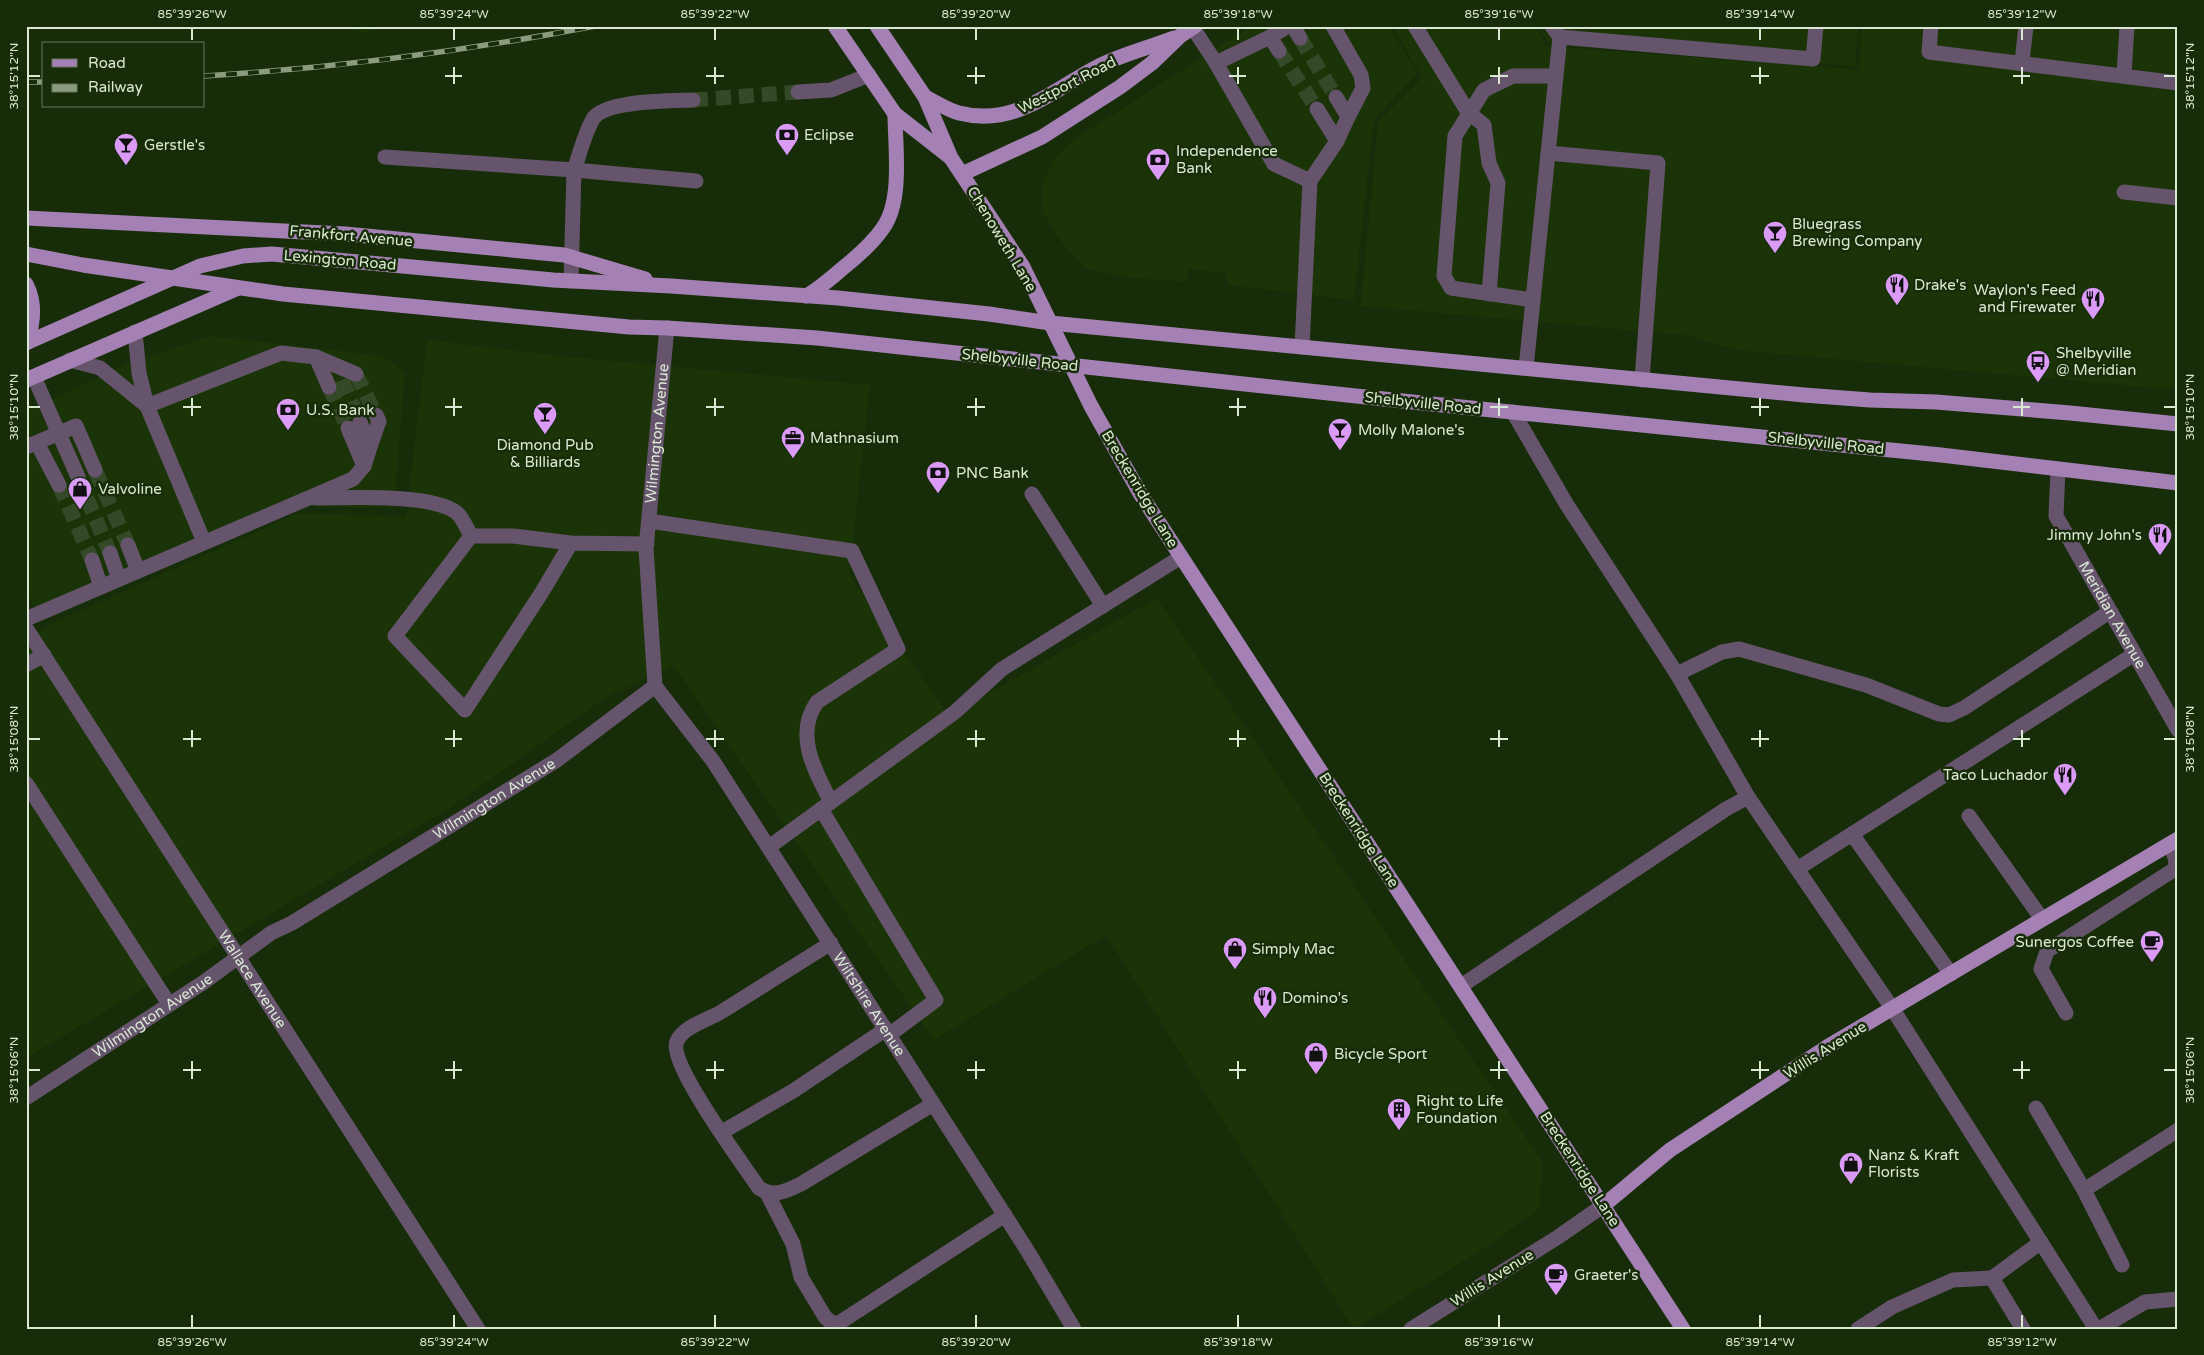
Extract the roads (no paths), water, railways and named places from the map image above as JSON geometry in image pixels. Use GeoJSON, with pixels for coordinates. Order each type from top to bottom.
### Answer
{"type":"FeatureCollection","features":[{"type":"Feature","properties":{"kind":"main road","name":"Chenoweth Lane"},"geometry":{"type":"LineString","coordinates":[[835,26],[895,114],[951,158]]}},
{"type":"Feature","properties":{"kind":"main road","name":"Chenoweth Lane"},"geometry":{"type":"LineString","coordinates":[[877,26],[925,97],[951,158],[1023,267],[1050,323]]}},
{"type":"Feature","properties":{"kind":"main road","name":"Westport Road"},"geometry":{"type":"LineString","coordinates":[[962,174],[1042,137],[1120,87],[1152,63],[1180,36],[1194,27]]}},
{"type":"Feature","properties":{"kind":"main road","name":"Westport Road"},"geometry":{"type":"LineString","coordinates":[[925,97],[958,113],[992,116],[1008,115],[1037,102],[1097,67],[1180,36]]}},
{"type":"Feature","properties":{"kind":"main road"},"geometry":{"type":"LineString","coordinates":[[806,296],[816,291],[864,252],[884,227],[893,204],[896,184],[895,114]]}},
{"type":"Feature","properties":{"kind":"main road","name":"Frankfort Avenue"},"geometry":{"type":"LineString","coordinates":[[26,218],[345,234],[564,256],[671,286]]}},
{"type":"Feature","properties":{"kind":"main road"},"geometry":{"type":"LineString","coordinates":[[26,254],[283,294],[493,315],[629,327],[667,328]]}},
{"type":"Feature","properties":{"kind":"main road","name":"Lexington Road"},"geometry":{"type":"LineString","coordinates":[[27,342],[172,278],[214,262],[243,256],[272,254],[570,281],[671,286]]}},
{"type":"Feature","properties":{"kind":"main road"},"geometry":{"type":"LineString","coordinates":[[26,284],[32,300],[34,319],[27,342]]}},
{"type":"Feature","properties":{"kind":"main road"},"geometry":{"type":"LineString","coordinates":[[671,286],[806,296],[989,314],[1050,323],[1642,380],[1870,400],[1936,402],[2178,424]]}},
{"type":"Feature","properties":{"kind":"main road"},"geometry":{"type":"LineString","coordinates":[[30,378],[238,288]]}},
{"type":"Feature","properties":{"kind":"main road","name":"Breckenridge Lane"},"geometry":{"type":"LineString","coordinates":[[1050,323],[1120,460],[1181,557],[1604,1204],[1683,1329]]}},
{"type":"Feature","properties":{"kind":"main road","name":"Shelbyville Road"},"geometry":{"type":"LineString","coordinates":[[667,328],[817,338],[1513,412],[1941,455],[2178,483]]}},
{"type":"Feature","properties":{"kind":"main road","name":"Willis Avenue"},"geometry":{"type":"LineString","coordinates":[[1604,1204],[1670,1150],[1828,1047],[2174,841]]}},
{"type":"Feature","properties":{"kind":"street"},"geometry":{"type":"LineString","coordinates":[[1216,63],[1270,37],[1288,26]]}},
{"type":"Feature","properties":{"kind":"street"},"geometry":{"type":"LineString","coordinates":[[1302,347],[1310,182],[1337,142],[1363,88],[1361,75],[1333,26]]}},
{"type":"Feature","properties":{"kind":"street"},"geometry":{"type":"LineString","coordinates":[[1415,26],[1468,112],[1484,125],[1489,163],[1498,183],[1489,294]]}},
{"type":"Feature","properties":{"kind":"street"},"geometry":{"type":"LineString","coordinates":[[1526,368],[1556,76],[1556,32],[1813,59],[1816,26]]}},
{"type":"Feature","properties":{"kind":"street"},"geometry":{"type":"LineString","coordinates":[[1931,26],[1929,52],[2022,62],[2178,83]]}},
{"type":"Feature","properties":{"kind":"street"},"geometry":{"type":"LineString","coordinates":[[2022,62],[2026,26]]}},
{"type":"Feature","properties":{"kind":"street"},"geometry":{"type":"LineString","coordinates":[[2124,75],[2127,26]]}},
{"type":"Feature","properties":{"kind":"street"},"geometry":{"type":"LineString","coordinates":[[1194,27],[1274,164],[1310,182]]}},
{"type":"Feature","properties":{"kind":"street"},"geometry":{"type":"LineString","coordinates":[[1270,37],[1279,51]]}},
{"type":"Feature","properties":{"kind":"street"},"geometry":{"type":"LineString","coordinates":[[798,92],[831,90],[869,75]]}},
{"type":"Feature","properties":{"kind":"street"},"geometry":{"type":"LineString","coordinates":[[1533,300],[1451,288],[1444,276],[1455,136],[1468,112],[1484,90],[1513,76],[1556,76]]}},
{"type":"Feature","properties":{"kind":"street"},"geometry":{"type":"LineString","coordinates":[[1336,97],[1348,117]]}},
{"type":"Feature","properties":{"kind":"street"},"geometry":{"type":"LineString","coordinates":[[570,281],[574,170],[593,118],[604,110],[618,106],[693,100]]}},
{"type":"Feature","properties":{"kind":"street"},"geometry":{"type":"LineString","coordinates":[[1317,109],[1337,142]]}},
{"type":"Feature","properties":{"kind":"street"},"geometry":{"type":"LineString","coordinates":[[1548,153],[1658,163],[1642,380]]}},
{"type":"Feature","properties":{"kind":"street"},"geometry":{"type":"LineString","coordinates":[[385,157],[574,170],[696,182]]}},
{"type":"Feature","properties":{"kind":"street"},"geometry":{"type":"LineString","coordinates":[[2124,192],[2178,198]]}},
{"type":"Feature","properties":{"kind":"street","name":"Wilmington Avenue"},"geometry":{"type":"LineString","coordinates":[[26,1098],[169,1004],[271,933],[292,923],[557,760],[655,686],[647,544],[667,328]]}},
{"type":"Feature","properties":{"kind":"street"},"geometry":{"type":"LineString","coordinates":[[135,332],[139,373],[147,406],[204,542]]}},
{"type":"Feature","properties":{"kind":"street"},"geometry":{"type":"LineString","coordinates":[[147,406],[281,353],[316,357],[356,374]]}},
{"type":"Feature","properties":{"kind":"street"},"geometry":{"type":"LineString","coordinates":[[316,357],[336,383]]}},
{"type":"Feature","properties":{"kind":"street"},"geometry":{"type":"LineString","coordinates":[[70,360],[100,368],[147,406]]}},
{"type":"Feature","properties":{"kind":"street"},"geometry":{"type":"LineString","coordinates":[[30,378],[60,434],[78,477]]}},
{"type":"Feature","properties":{"kind":"street"},"geometry":{"type":"LineString","coordinates":[[1513,412],[1567,505],[1677,674],[1748,797],[1892,1008],[2098,1329],[2145,1302],[2178,1299]]}},
{"type":"Feature","properties":{"kind":"street"},"geometry":{"type":"LineString","coordinates":[[26,618],[353,479],[364,466],[379,421],[376,415]]}},
{"type":"Feature","properties":{"kind":"street"},"geometry":{"type":"LineString","coordinates":[[364,466],[354,425],[370,447]]}},
{"type":"Feature","properties":{"kind":"street"},"geometry":{"type":"LineString","coordinates":[[59,485],[32,445],[76,426],[95,470]]}},
{"type":"Feature","properties":{"kind":"street","name":"Meridian Avenue"},"geometry":{"type":"LineString","coordinates":[[2058,469],[2056,516],[2109,612],[2178,730]]}},
{"type":"Feature","properties":{"kind":"street"},"geometry":{"type":"LineString","coordinates":[[1032,494],[1102,606]]}},
{"type":"Feature","properties":{"kind":"street"},"geometry":{"type":"LineString","coordinates":[[308,498],[397,499],[442,504],[458,513],[471,536]]}},
{"type":"Feature","properties":{"kind":"street"},"geometry":{"type":"LineString","coordinates":[[649,521],[852,551],[898,649],[816,702],[810,711],[806,728],[808,749],[826,805],[936,1000],[794,1091],[722,1132]]}},
{"type":"Feature","properties":{"kind":"street"},"geometry":{"type":"LineString","coordinates":[[471,536],[395,636],[465,710],[572,543]]}},
{"type":"Feature","properties":{"kind":"street"},"geometry":{"type":"LineString","coordinates":[[471,536],[513,536],[572,543],[647,544]]}},
{"type":"Feature","properties":{"kind":"street"},"geometry":{"type":"LineString","coordinates":[[128,545],[138,571]]}},
{"type":"Feature","properties":{"kind":"street"},"geometry":{"type":"LineString","coordinates":[[110,552],[119,579]]}},
{"type":"Feature","properties":{"kind":"street"},"geometry":{"type":"LineString","coordinates":[[768,847],[955,712],[1002,670],[1181,557]]}},
{"type":"Feature","properties":{"kind":"street"},"geometry":{"type":"LineString","coordinates":[[92,560],[101,586]]}},
{"type":"Feature","properties":{"kind":"street"},"geometry":{"type":"LineString","coordinates":[[1677,674],[1722,652],[1738,649],[1866,685],[1939,714],[1949,715],[1964,708],[2109,612]]}},
{"type":"Feature","properties":{"kind":"street","name":"Wallace Avenue"},"geometry":{"type":"LineString","coordinates":[[26,628],[478,1329]]}},
{"type":"Feature","properties":{"kind":"street"},"geometry":{"type":"LineString","coordinates":[[26,665],[44,654]]}},
{"type":"Feature","properties":{"kind":"street"},"geometry":{"type":"LineString","coordinates":[[1797,869],[2133,654]]}},
{"type":"Feature","properties":{"kind":"street","name":"Wiltshire Avenue"},"geometry":{"type":"LineString","coordinates":[[655,686],[713,761],[1005,1215],[1074,1329]]}},
{"type":"Feature","properties":{"kind":"street"},"geometry":{"type":"LineString","coordinates":[[26,783],[169,1004]]}},
{"type":"Feature","properties":{"kind":"street"},"geometry":{"type":"LineString","coordinates":[[1461,986],[1726,809],[1748,797]]}},
{"type":"Feature","properties":{"kind":"street"},"geometry":{"type":"LineString","coordinates":[[1969,816],[2042,919]]}},
{"type":"Feature","properties":{"kind":"street"},"geometry":{"type":"LineString","coordinates":[[1852,834],[1951,974]]}},
{"type":"Feature","properties":{"kind":"street"},"geometry":{"type":"LineString","coordinates":[[2066,1013],[2040,969],[2047,951],[2175,869],[2174,841]]}},
{"type":"Feature","properties":{"kind":"street"},"geometry":{"type":"LineString","coordinates":[[831,943],[720,1012],[689,1029],[677,1041],[676,1052],[682,1070],[722,1132],[759,1188],[767,1193],[794,1244],[800,1277],[824,1317],[832,1323],[839,1323],[1005,1215]]}},
{"type":"Feature","properties":{"kind":"street"},"geometry":{"type":"LineString","coordinates":[[767,1193],[782,1193],[800,1184],[933,1104]]}},
{"type":"Feature","properties":{"kind":"street"},"geometry":{"type":"LineString","coordinates":[[2036,1108],[2084,1190],[2122,1265]]}},
{"type":"Feature","properties":{"kind":"street"},"geometry":{"type":"LineString","coordinates":[[2084,1190],[2178,1130]]}},
{"type":"Feature","properties":{"kind":"street","name":"Willis Avenue"},"geometry":{"type":"LineString","coordinates":[[1411,1329],[1558,1237],[1604,1204]]}},
{"type":"Feature","properties":{"kind":"street"},"geometry":{"type":"LineString","coordinates":[[1858,1329],[1892,1306],[1953,1280],[1992,1278],[2041,1242]]}},
{"type":"Feature","properties":{"kind":"street"},"geometry":{"type":"LineString","coordinates":[[1992,1278],[2023,1329]]}},
{"type":"Feature","properties":{"kind":"tunnel"},"geometry":{"type":"LineString","coordinates":[[1300,38],[1336,97]]}},
{"type":"Feature","properties":{"kind":"tunnel"},"geometry":{"type":"LineString","coordinates":[[1279,51],[1317,109]]}},
{"type":"Feature","properties":{"kind":"tunnel"},"geometry":{"type":"LineString","coordinates":[[693,100],[798,92]]}},
{"type":"Feature","properties":{"kind":"tunnel"},"geometry":{"type":"LineString","coordinates":[[356,374],[376,415]]}},
{"type":"Feature","properties":{"kind":"tunnel"},"geometry":{"type":"LineString","coordinates":[[342,380],[360,422]]}},
{"type":"Feature","properties":{"kind":"tunnel"},"geometry":{"type":"LineString","coordinates":[[329,387],[348,428]]}},
{"type":"Feature","properties":{"kind":"tunnel"},"geometry":{"type":"LineString","coordinates":[[95,470],[128,545]]}},
{"type":"Feature","properties":{"kind":"tunnel"},"geometry":{"type":"LineString","coordinates":[[78,477],[110,553]]}},
{"type":"Feature","properties":{"kind":"tunnel"},"geometry":{"type":"LineString","coordinates":[[59,485],[92,560]]}},
{"type":"Feature","properties":{"kind":"railway"},"geometry":{"type":"LineString","coordinates":[[205,76],[351,63],[449,51],[595,26]]}},
{"type":"Feature","properties":{"kind":"railway"},"geometry":{"type":"LineString","coordinates":[[26,82],[42,82]]}},
{"type":"Feature","properties":{"kind":"place","name":"Eclipse"},"geometry":{"type":"Point","coordinates":[787,156]}},
{"type":"Feature","properties":{"kind":"place","name":"Gerstle's"},"geometry":{"type":"Point","coordinates":[126,166]}},
{"type":"Feature","properties":{"kind":"place","name":"Independence Bank"},"geometry":{"type":"Point","coordinates":[1158,181]}},
{"type":"Feature","properties":{"kind":"place","name":"Bluegrass Brewing Company"},"geometry":{"type":"Point","coordinates":[1775,254]}},
{"type":"Feature","properties":{"kind":"place","name":"Drake's"},"geometry":{"type":"Point","coordinates":[1897,306]}},
{"type":"Feature","properties":{"kind":"place","name":"Waylon's Feed and Firewater"},"geometry":{"type":"Point","coordinates":[2093,320]}},
{"type":"Feature","properties":{"kind":"place","name":"Shelbyville @ Meridian"},"geometry":{"type":"Point","coordinates":[2038,383]}},
{"type":"Feature","properties":{"kind":"place","name":"U.S. Bank"},"geometry":{"type":"Point","coordinates":[288,431]}},
{"type":"Feature","properties":{"kind":"place","name":"Diamond Pub & Billiards"},"geometry":{"type":"Point","coordinates":[545,435]}},
{"type":"Feature","properties":{"kind":"place","name":"Molly Malone's"},"geometry":{"type":"Point","coordinates":[1340,451]}},
{"type":"Feature","properties":{"kind":"place","name":"Mathnasium"},"geometry":{"type":"Point","coordinates":[793,459]}},
{"type":"Feature","properties":{"kind":"place","name":"PNC Bank"},"geometry":{"type":"Point","coordinates":[938,494]}},
{"type":"Feature","properties":{"kind":"place","name":"Valvoline"},"geometry":{"type":"Point","coordinates":[80,510]}},
{"type":"Feature","properties":{"kind":"place","name":"Jimmy John's"},"geometry":{"type":"Point","coordinates":[2160,556]}},
{"type":"Feature","properties":{"kind":"place","name":"Taco Luchador"},"geometry":{"type":"Point","coordinates":[2065,796]}},
{"type":"Feature","properties":{"kind":"place","name":"Sunergos Coffee"},"geometry":{"type":"Point","coordinates":[2152,963]}},
{"type":"Feature","properties":{"kind":"place","name":"Simply Mac"},"geometry":{"type":"Point","coordinates":[1235,970]}},
{"type":"Feature","properties":{"kind":"place","name":"Domino's"},"geometry":{"type":"Point","coordinates":[1265,1019]}},
{"type":"Feature","properties":{"kind":"place","name":"Bicycle Sport"},"geometry":{"type":"Point","coordinates":[1316,1075]}},
{"type":"Feature","properties":{"kind":"place","name":"Right to Life Foundation"},"geometry":{"type":"Point","coordinates":[1399,1131]}},
{"type":"Feature","properties":{"kind":"place","name":"Nanz & Kraft Florists"},"geometry":{"type":"Point","coordinates":[1851,1185]}},
{"type":"Feature","properties":{"kind":"place","name":"Graeter's"},"geometry":{"type":"Point","coordinates":[1556,1296]}}]}
